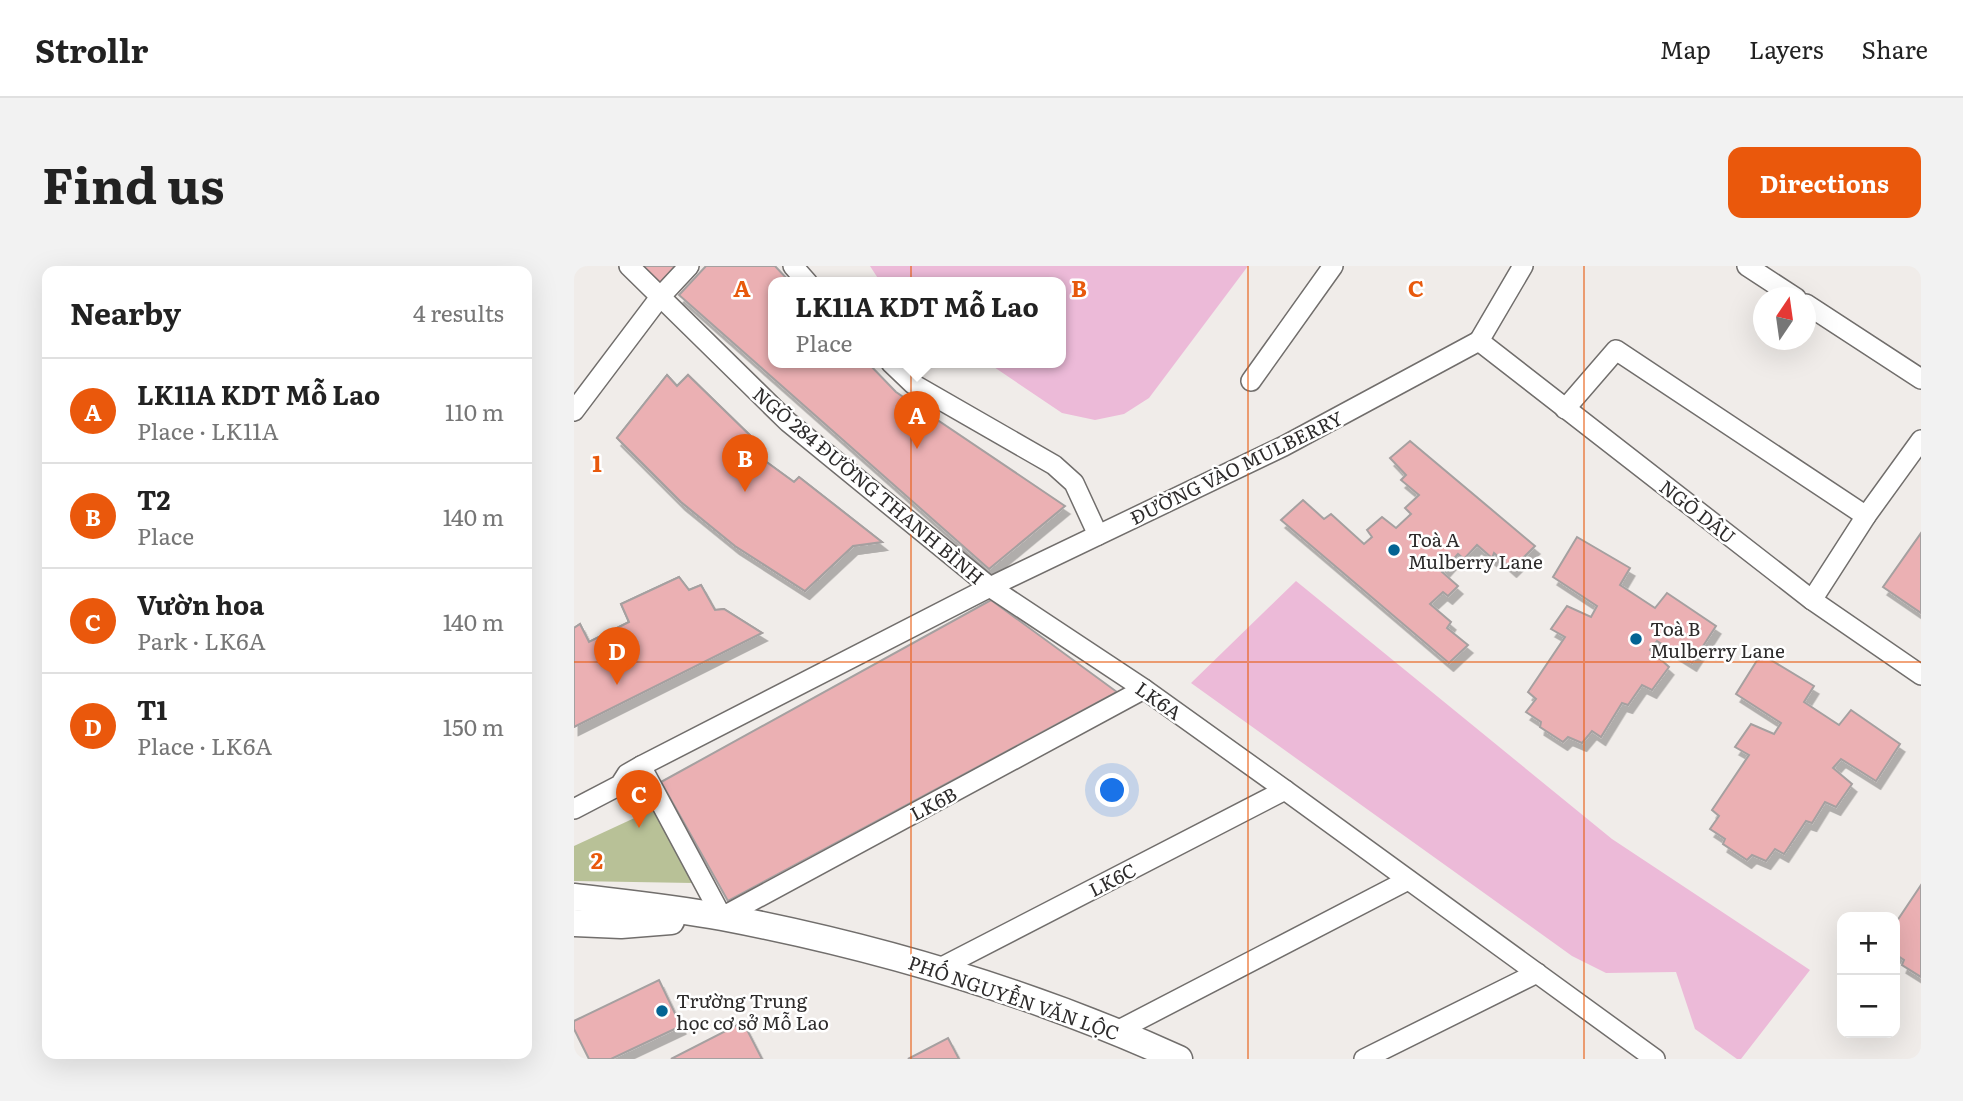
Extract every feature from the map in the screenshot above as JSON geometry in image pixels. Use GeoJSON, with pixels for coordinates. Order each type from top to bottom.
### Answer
{"type":"FeatureCollection","features":[{"type":"Feature","properties":{"kind":"street","name":"NGÕ 284 ĐƯỜNG THANH BÌNH"},"geometry":{"type":"LineString","coordinates":[[629,266],[788,422],[990,587]]}},
{"type":"Feature","properties":{"kind":"street"},"geometry":{"type":"LineString","coordinates":[[574,411],[660,297],[689,266]]}},
{"type":"Feature","properties":{"kind":"street"},"geometry":{"type":"LineString","coordinates":[[1251,381],[1333,266]]}},
{"type":"Feature","properties":{"kind":"street"},"geometry":{"type":"LineString","coordinates":[[1479,341],[1523,266]]}},
{"type":"Feature","properties":{"kind":"street"},"geometry":{"type":"LineString","coordinates":[[1747,266],[1779,287]]}},
{"type":"Feature","properties":{"kind":"street"},"geometry":{"type":"LineString","coordinates":[[1816,311],[1921,379]]}},
{"type":"Feature","properties":{"kind":"street","name":"NGÕ DÂU"},"geometry":{"type":"LineString","coordinates":[[1479,341],[1812,600],[1921,675]]}},
{"type":"Feature","properties":{"kind":"street","name":"ĐƯỜNG VÀO MULBERRY"},"geometry":{"type":"LineString","coordinates":[[990,587],[1284,446],[1479,341]]}},
{"type":"Feature","properties":{"kind":"street"},"geometry":{"type":"LineString","coordinates":[[1565,409],[1616,350],[1866,516]]}},
{"type":"Feature","properties":{"kind":"street"},"geometry":{"type":"LineString","coordinates":[[896,368],[913,384],[1054,465],[1074,483],[1098,535]]}},
{"type":"Feature","properties":{"kind":"street"},"geometry":{"type":"LineString","coordinates":[[1812,600],[1866,516],[1921,440]]}},
{"type":"Feature","properties":{"kind":"street"},"geometry":{"type":"LineString","coordinates":[[574,794],[615,773],[634,770],[990,587]]}},
{"type":"Feature","properties":{"kind":"street","name":"LK6A"},"geometry":{"type":"LineString","coordinates":[[990,587],[1144,689],[1655,1059]]}},
{"type":"Feature","properties":{"kind":"street","name":"LK6B"},"geometry":{"type":"LineString","coordinates":[[722,917],[1144,689]]}},
{"type":"Feature","properties":{"kind":"street"},"geometry":{"type":"LineString","coordinates":[[574,809],[620,785],[634,770]]}},
{"type":"Feature","properties":{"kind":"street"},"geometry":{"type":"LineString","coordinates":[[634,770],[722,917]]}},
{"type":"Feature","properties":{"kind":"street","name":"LK6C"},"geometry":{"type":"LineString","coordinates":[[940,968],[1285,790]]}},
{"type":"Feature","properties":{"kind":"street"},"geometry":{"type":"LineString","coordinates":[[1117,1031],[1408,880]]}},
{"type":"Feature","properties":{"kind":"street","name":"PHỐ NGUYỄN VĂN LỘC"},"geometry":{"type":"LineString","coordinates":[[574,897],[722,917],[940,968],[1117,1031],[1179,1059]]}},
{"type":"Feature","properties":{"kind":"street","name":"PHỐ NGUYỄN VĂN LỘC"},"geometry":{"type":"LineString","coordinates":[[574,923],[621,925],[722,917]]}},
{"type":"Feature","properties":{"kind":"street"},"geometry":{"type":"LineString","coordinates":[[1364,1059],[1536,973]]}},
{"type":"Feature","properties":{"kind":"green space"},"geometry":{"type":"Polygon","coordinates":[[[654,809],[693,883],[574,881],[574,846],[654,809]]]}},
{"type":"Feature","properties":{"kind":"shaded area"},"geometry":{"type":"Polygon","coordinates":[[[870,266],[1248,266],[1149,398],[1124,414],[1095,420],[1062,413],[995,368],[1066,368],[1066,277],[877,277],[870,266]]]}},
{"type":"Feature","properties":{"kind":"shaded area"},"geometry":{"type":"Polygon","coordinates":[[[1296,581],[1612,839],[1810,970],[1741,1059],[1737,1059],[1695,1029],[1676,972],[1606,973],[1572,956],[1191,683],[1296,581]]]}},
{"type":"Feature","properties":{"kind":"building"},"geometry":{"type":"Polygon","coordinates":[[[642,266],[675,266],[661,284],[642,266]]]}},
{"type":"Feature","properties":{"kind":"building"},"geometry":{"type":"Polygon","coordinates":[[[706,266],[775,266],[785,277],[768,277],[768,368],[873,368],[896,392],[1065,506],[989,569],[679,295],[706,266]]]}},
{"type":"Feature","properties":{"kind":"building"},"geometry":{"type":"Polygon","coordinates":[[[667,375],[677,386],[688,375],[762,447],[757,455],[794,482],[799,477],[882,542],[853,546],[805,591],[735,546],[681,502],[617,438],[667,375]]]}},
{"type":"Feature","properties":{"kind":"building"},"geometry":{"type":"Polygon","coordinates":[[[667,375],[677,386],[688,375],[762,447],[757,455],[794,482],[799,477],[882,542],[853,546],[805,591],[735,546],[681,502],[617,438],[667,375]]]}},
{"type":"Feature","properties":{"kind":"building","name":"Toà A Mulberry Lane"},"geometry":{"type":"Polygon","coordinates":[[[1410,441],[1535,546],[1512,569],[1494,553],[1492,558],[1477,545],[1464,559],[1458,554],[1442,572],[1458,586],[1448,596],[1443,592],[1430,604],[1451,622],[1447,628],[1468,645],[1449,663],[1281,520],[1303,500],[1324,519],[1331,514],[1364,544],[1372,537],[1367,530],[1382,517],[1396,528],[1411,514],[1405,508],[1419,495],[1401,480],[1406,475],[1390,458],[1410,441]]]}},
{"type":"Feature","properties":{"kind":"building"},"geometry":{"type":"Polygon","coordinates":[[[1921,533],[1921,613],[1883,587],[1921,533]]]}},
{"type":"Feature","properties":{"kind":"building","name":"Toà B Mulberry Lane"},"geometry":{"type":"Polygon","coordinates":[[[1577,537],[1630,568],[1620,585],[1655,608],[1667,593],[1716,626],[1692,663],[1657,641],[1650,650],[1669,667],[1652,690],[1642,685],[1628,705],[1622,703],[1601,737],[1592,731],[1582,743],[1568,737],[1563,742],[1540,727],[1541,722],[1526,712],[1536,699],[1528,692],[1565,637],[1551,629],[1567,606],[1591,617],[1597,606],[1553,577],[1577,537]]]}},
{"type":"Feature","properties":{"kind":"building"},"geometry":{"type":"Polygon","coordinates":[[[679,577],[689,590],[701,585],[715,610],[724,609],[762,633],[574,727],[574,628],[580,624],[589,642],[629,622],[621,604],[679,577]]]}},
{"type":"Feature","properties":{"kind":"building"},"geometry":{"type":"Polygon","coordinates":[[[679,577],[689,590],[701,585],[715,610],[724,609],[762,633],[574,727],[574,628],[580,624],[589,642],[629,622],[621,604],[679,577]]]}},
{"type":"Feature","properties":{"kind":"building"},"geometry":{"type":"Polygon","coordinates":[[[991,600],[1117,692],[728,901],[661,782],[991,600]]]}},
{"type":"Feature","properties":{"kind":"building"},"geometry":{"type":"Polygon","coordinates":[[[1761,654],[1814,686],[1804,702],[1839,725],[1851,710],[1900,744],[1876,781],[1841,759],[1833,768],[1852,784],[1836,807],[1825,802],[1812,823],[1806,821],[1784,854],[1775,849],[1766,861],[1752,855],[1747,860],[1723,844],[1725,839],[1710,829],[1719,816],[1712,810],[1749,755],[1735,747],[1751,724],[1774,734],[1781,723],[1736,694],[1761,654]]]}},
{"type":"Feature","properties":{"kind":"building"},"geometry":{"type":"Polygon","coordinates":[[[1921,885],[1921,977],[1902,965],[1904,960],[1900,957],[1900,916],[1921,885]]]}},
{"type":"Feature","properties":{"kind":"building"},"geometry":{"type":"Polygon","coordinates":[[[659,980],[681,1026],[611,1059],[589,1059],[574,1029],[574,1021],[659,980]]]}},
{"type":"Feature","properties":{"kind":"building"},"geometry":{"type":"Polygon","coordinates":[[[743,1022],[762,1059],[671,1059],[743,1022]]]}},
{"type":"Feature","properties":{"kind":"building"},"geometry":{"type":"Polygon","coordinates":[[[948,1038],[959,1059],[908,1059],[948,1038]]]}},
{"type":"Feature","properties":{"kind":"place","name":"LK11A KDT Mỗ Lao"},"geometry":{"type":"Point","coordinates":[917,449]}},
{"type":"Feature","properties":{"kind":"place","name":"T2"},"geometry":{"type":"Point","coordinates":[745,492]}},
{"type":"Feature","properties":{"kind":"place","name":"Toà A Mulberry Lane"},"geometry":{"type":"Point","coordinates":[1394,550]}},
{"type":"Feature","properties":{"kind":"place","name":"Toà B Mulberry Lane"},"geometry":{"type":"Point","coordinates":[1636,639]}},
{"type":"Feature","properties":{"kind":"place","name":"T1"},"geometry":{"type":"Point","coordinates":[617,685]}},
{"type":"Feature","properties":{"kind":"place","name":"Vườn hoa"},"geometry":{"type":"Point","coordinates":[639,828]}},
{"type":"Feature","properties":{"kind":"place","name":"Trường Trung học cơ sở Mỗ Lao"},"geometry":{"type":"Point","coordinates":[662,1011]}}]}
